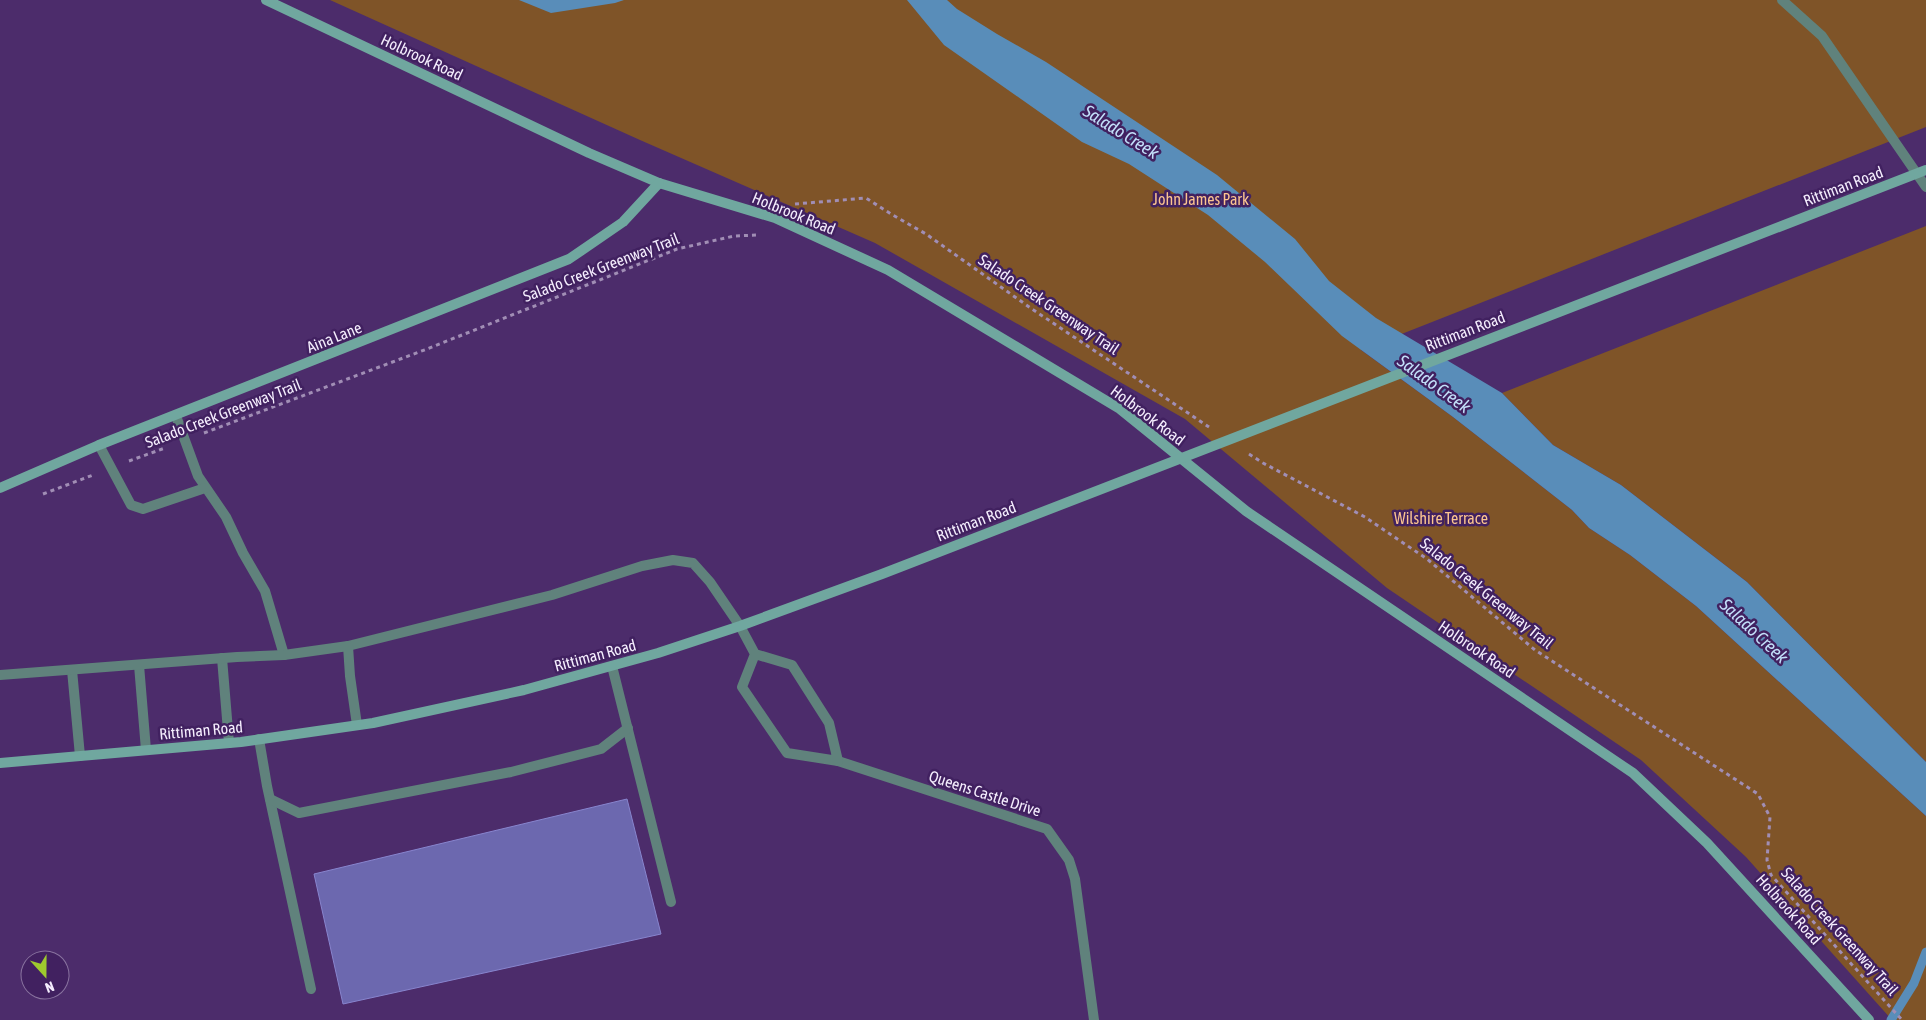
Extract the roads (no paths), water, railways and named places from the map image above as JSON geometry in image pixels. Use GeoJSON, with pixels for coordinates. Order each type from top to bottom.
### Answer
{"type":"FeatureCollection","features":[{"type":"Feature","properties":{"kind":"street","name":"Holbrook Road"},"geometry":{"type":"LineString","coordinates":[[266,0],[589,153],[659,183],[775,218],[888,270],[1120,409],[1246,511],[1633,773],[1708,843],[1869,1020]]}},
{"type":"Feature","properties":{"kind":"street"},"geometry":{"type":"LineString","coordinates":[[1782,0],[1822,36],[1922,172],[1926,186]]}},
{"type":"Feature","properties":{"kind":"street","name":"Rittiman Road"},"geometry":{"type":"LineString","coordinates":[[0,763],[229,743],[357,725],[524,690],[658,653],[740,626],[882,574],[1922,172]]}},
{"type":"Feature","properties":{"kind":"street","name":"Aina Lane"},"geometry":{"type":"LineString","coordinates":[[0,488],[99,445],[569,259],[623,222],[659,183]]}},
{"type":"Feature","properties":{"kind":"street"},"geometry":{"type":"LineString","coordinates":[[176,416],[198,476],[226,518],[265,591],[284,655]]}},
{"type":"Feature","properties":{"kind":"street"},"geometry":{"type":"LineString","coordinates":[[99,445],[131,505],[143,509],[206,488]]}},
{"type":"Feature","properties":{"kind":"street"},"geometry":{"type":"LineString","coordinates":[[0,675],[284,655],[348,646],[552,595],[642,566],[672,560],[693,563],[710,582],[740,626],[755,654],[792,666],[829,723],[838,761]]}},
{"type":"Feature","properties":{"kind":"street"},"geometry":{"type":"LineString","coordinates":[[348,646],[357,725]]}},
{"type":"Feature","properties":{"kind":"street","name":"Queens Castle Drive"},"geometry":{"type":"LineString","coordinates":[[755,654],[742,687],[787,753],[838,761],[1047,828],[1069,860],[1075,879],[1094,1020]]}},
{"type":"Feature","properties":{"kind":"street"},"geometry":{"type":"LineString","coordinates":[[222,658],[229,743]]}},
{"type":"Feature","properties":{"kind":"street"},"geometry":{"type":"LineString","coordinates":[[139,664],[146,750]]}},
{"type":"Feature","properties":{"kind":"street"},"geometry":{"type":"LineString","coordinates":[[612,666],[672,902]]}},
{"type":"Feature","properties":{"kind":"street"},"geometry":{"type":"LineString","coordinates":[[72,670],[80,756]]}},
{"type":"Feature","properties":{"kind":"street"},"geometry":{"type":"LineString","coordinates":[[270,800],[298,813],[512,772],[601,749],[628,728]]}},
{"type":"Feature","properties":{"kind":"street"},"geometry":{"type":"LineString","coordinates":[[259,739],[270,800],[311,989]]}},
{"type":"Feature","properties":{"kind":"water"},"geometry":{"type":"Polygon","coordinates":[[[519,0],[624,0],[551,13],[519,0]]]}},
{"type":"Feature","properties":{"kind":"water","name":"Salado Creek"},"geometry":{"type":"Polygon","coordinates":[[[907,0],[947,0],[957,9],[1046,62],[1217,175],[1295,239],[1329,281],[1376,318],[1502,393],[1553,445],[1621,485],[1747,582],[1926,762],[1926,816],[1696,606],[1630,555],[1589,528],[1572,510],[1453,417],[1342,336],[1265,262],[1208,215],[1129,164],[1082,142],[944,45],[907,0]]]}},
{"type":"Feature","properties":{"kind":"waterway"},"geometry":{"type":"LineString","coordinates":[[1891,1020],[1914,983],[1926,952]]}},
{"type":"Feature","properties":{"kind":"park label","name":"John James Park"},"geometry":{"type":"Point","coordinates":[1201,199]}},
{"type":"Feature","properties":{"kind":"park label","name":"Wilshire Terrace"},"geometry":{"type":"Point","coordinates":[1441,518]}}]}
